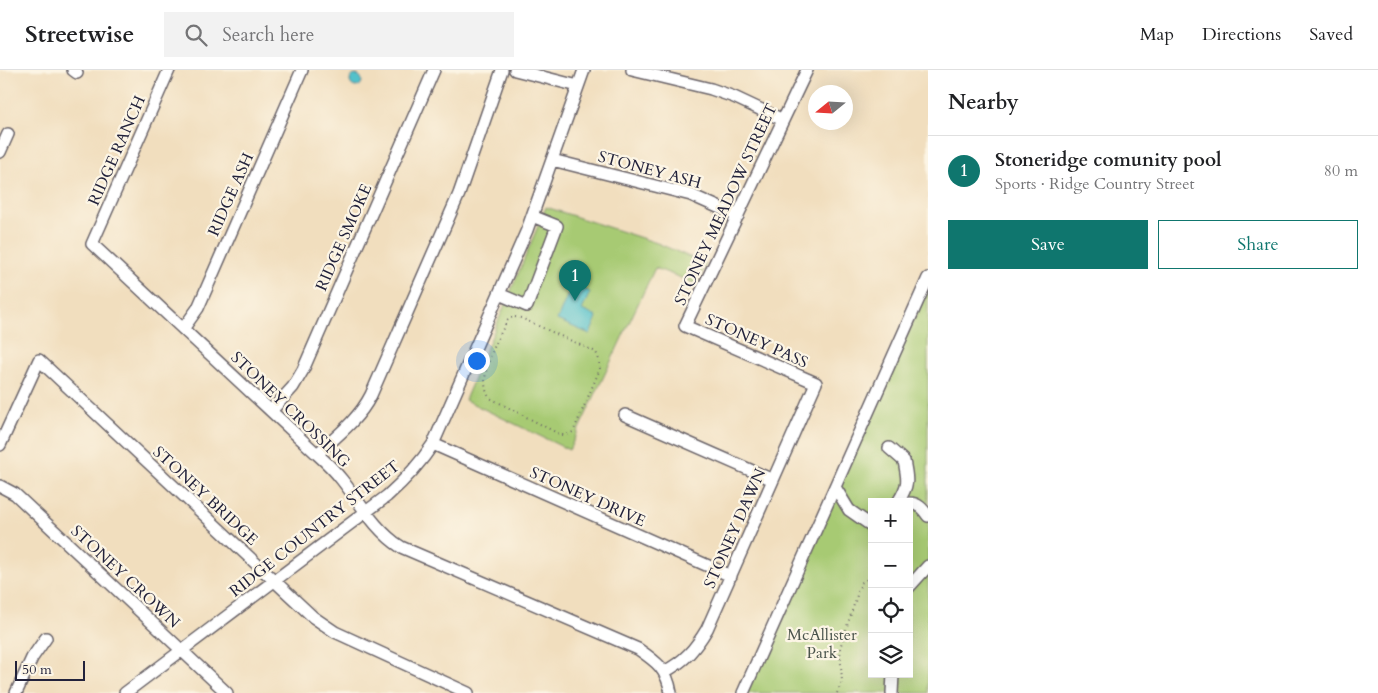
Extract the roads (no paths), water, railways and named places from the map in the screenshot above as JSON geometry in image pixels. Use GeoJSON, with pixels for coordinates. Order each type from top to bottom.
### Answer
{"type":"FeatureCollection","features":[{"type":"Feature","properties":{"kind":"street","name":"RIDGE RANCH"},"geometry":{"type":"LineString","coordinates":[[92,244],[169,70]]}},
{"type":"Feature","properties":{"kind":"street","name":"RIDGE ASH"},"geometry":{"type":"LineString","coordinates":[[183,329],[198,308],[302,70]]}},
{"type":"Feature","properties":{"kind":"street","name":"RIDGE SMOKE"},"geometry":{"type":"LineString","coordinates":[[271,411],[293,387],[303,370],[434,70]]}},
{"type":"Feature","properties":{"kind":"street"},"geometry":{"type":"LineString","coordinates":[[317,454],[355,419],[365,407],[371,395],[460,194],[502,70]]}},
{"type":"Feature","properties":{"kind":"street"},"geometry":{"type":"LineString","coordinates":[[515,70],[578,86]]}},
{"type":"Feature","properties":{"kind":"street","name":"RIDGE COUNTRY STREET"},"geometry":{"type":"LineString","coordinates":[[125,693],[366,511],[399,485],[422,460],[433,444],[532,216],[584,70]]}},
{"type":"Feature","properties":{"kind":"street"},"geometry":{"type":"LineString","coordinates":[[632,70],[711,89],[734,97],[783,120]]}},
{"type":"Feature","properties":{"kind":"street","name":"STONEY MEADOW STREET"},"geometry":{"type":"LineString","coordinates":[[685,326],[807,70]]}},
{"type":"Feature","properties":{"kind":"street"},"geometry":{"type":"LineString","coordinates":[[0,152],[8,134]]}},
{"type":"Feature","properties":{"kind":"street","name":"STONEY ASH"},"geometry":{"type":"LineString","coordinates":[[552,160],[691,195],[738,216]]}},
{"type":"Feature","properties":{"kind":"street"},"geometry":{"type":"LineString","coordinates":[[499,294],[527,306],[557,226],[532,216]]}},
{"type":"Feature","properties":{"kind":"street","name":"STONEY CROSSING"},"geometry":{"type":"LineString","coordinates":[[92,244],[317,454],[340,477],[386,536],[401,547],[638,650],[658,664],[664,672]]}},
{"type":"Feature","properties":{"kind":"street"},"geometry":{"type":"LineString","coordinates":[[743,693],[928,278]]}},
{"type":"Feature","properties":{"kind":"street","name":"STONEY PASS"},"geometry":{"type":"LineString","coordinates":[[685,326],[816,383]]}},
{"type":"Feature","properties":{"kind":"street","name":"STONEY BRIDGE"},"geometry":{"type":"LineString","coordinates":[[0,446],[39,360],[313,617],[335,632],[468,693]]}},
{"type":"Feature","properties":{"kind":"street","name":"STONEY DAWN"},"geometry":{"type":"LineString","coordinates":[[664,672],[688,656],[707,628],[816,383]]}},
{"type":"Feature","properties":{"kind":"street"},"geometry":{"type":"LineString","coordinates":[[624,415],[773,480]]}},
{"type":"Feature","properties":{"kind":"street","name":"STONEY DRIVE"},"geometry":{"type":"LineString","coordinates":[[433,444],[731,576]]}},
{"type":"Feature","properties":{"kind":"street"},"geometry":{"type":"LineString","coordinates":[[889,448],[904,461],[906,468],[907,489],[901,498]]}},
{"type":"Feature","properties":{"kind":"street","name":"STONEY CROWN"},"geometry":{"type":"LineString","coordinates":[[0,486],[14,494],[227,693]]}},
{"type":"Feature","properties":{"kind":"street"},"geometry":{"type":"LineString","coordinates":[[835,487],[849,510],[868,520]]}},
{"type":"Feature","properties":{"kind":"street"},"geometry":{"type":"LineString","coordinates":[[913,503],[923,509],[928,516]]}},
{"type":"Feature","properties":{"kind":"street"},"geometry":{"type":"LineString","coordinates":[[913,583],[928,566]]}},
{"type":"Feature","properties":{"kind":"street"},"geometry":{"type":"LineString","coordinates":[[16,693],[32,658],[46,638]]}},
{"type":"Feature","properties":{"kind":"street"},"geometry":{"type":"LineString","coordinates":[[664,672],[670,685],[671,693]]}},
{"type":"Feature","properties":{"kind":"street"},"geometry":{"type":"LineString","coordinates":[[892,693],[893,678]]}},
{"type":"Feature","properties":{"kind":"water"},"geometry":{"type":"Polygon","coordinates":[[[354,75],[358,75],[362,81],[358,87],[354,87],[350,83],[350,79],[354,75]]]}},
{"type":"Feature","properties":{"kind":"water"},"geometry":{"type":"Polygon","coordinates":[[[572,284],[590,292],[582,310],[597,317],[590,334],[557,320],[572,284]]]}},
{"type":"Feature","properties":{"kind":"place","name":"Stoneridge comunity pool"},"geometry":{"type":"Point","coordinates":[575,301]}},
{"type":"Feature","properties":{"kind":"park label","name":"McAllister Park"},"geometry":{"type":"Point","coordinates":[822,643]}}]}
